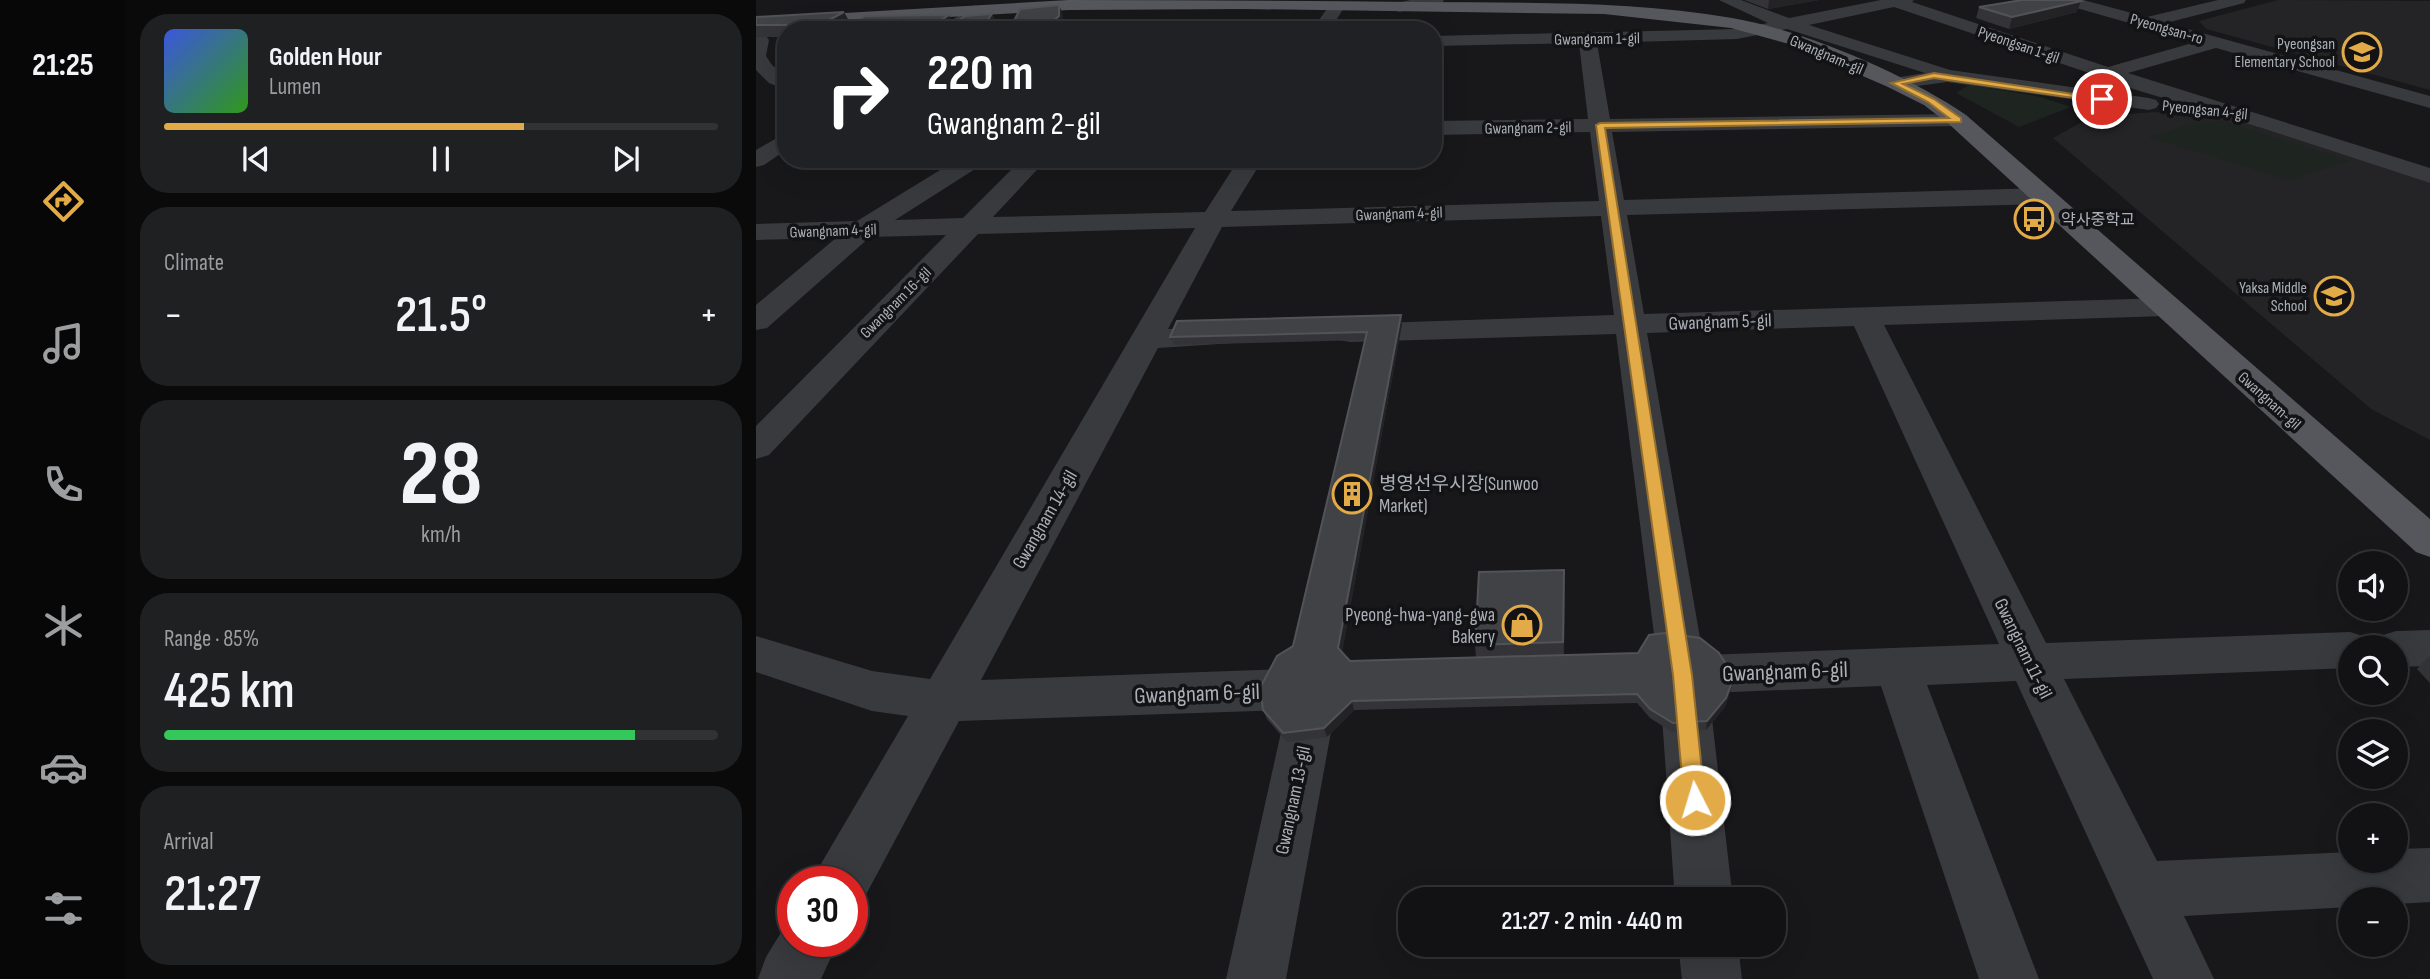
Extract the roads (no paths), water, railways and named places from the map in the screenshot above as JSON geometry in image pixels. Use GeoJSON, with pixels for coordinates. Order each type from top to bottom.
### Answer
{"type":"FeatureCollection","features":[{"type":"Feature","properties":{"kind":"main road"},"geometry":{"type":"LineString","coordinates":[[756,13],[948,0]]}},
{"type":"Feature","properties":{"kind":"main road","name":"Gwangnam-gil"},"geometry":{"type":"LineString","coordinates":[[1221,0],[1250,5],[1633,11],[1703,18],[1761,29],[1794,40],[1895,83],[1931,101],[1958,120],[2427,541]]}},
{"type":"Feature","properties":{"kind":"main road"},"geometry":{"type":"LineString","coordinates":[[790,21],[1101,4],[1250,5]]}},
{"type":"Feature","properties":{"kind":"main road"},"geometry":{"type":"LineString","coordinates":[[756,23],[777,22]]}},
{"type":"Feature","properties":{"kind":"street"},"geometry":{"type":"LineString","coordinates":[[1399,7],[1436,0]]}},
{"type":"Feature","properties":{"kind":"street"},"geometry":{"type":"LineString","coordinates":[[1727,0],[1888,57],[1963,77]]}},
{"type":"Feature","properties":{"kind":"street","name":"Pyeongsan-ro"},"geometry":{"type":"LineString","coordinates":[[2065,0],[2430,102]]}},
{"type":"Feature","properties":{"kind":"street"},"geometry":{"type":"LineString","coordinates":[[2146,23],[2238,0]]}},
{"type":"Feature","properties":{"kind":"street","name":"Gwangnam 1-gil"},"geometry":{"type":"LineString","coordinates":[[1442,41],[1698,37],[1790,24],[1897,1]]}},
{"type":"Feature","properties":{"kind":"street","name":"Pyeongsan 1-gil"},"geometry":{"type":"LineString","coordinates":[[1897,1],[2108,73],[2430,176]]}},
{"type":"Feature","properties":{"kind":"street"},"geometry":{"type":"LineString","coordinates":[[1327,21],[1337,6]]}},
{"type":"Feature","properties":{"kind":"street"},"geometry":{"type":"LineString","coordinates":[[959,21],[975,10]]}},
{"type":"Feature","properties":{"kind":"street"},"geometry":{"type":"LineString","coordinates":[[1587,38],[1630,324],[1662,675],[1702,887]]}},
{"type":"Feature","properties":{"kind":"street"},"geometry":{"type":"LineString","coordinates":[[756,40],[760,40],[761,45],[756,56],[766,71],[777,78]]}},
{"type":"Feature","properties":{"kind":"street"},"geometry":{"type":"LineString","coordinates":[[2062,93],[2071,83],[2217,42]]}},
{"type":"Feature","properties":{"kind":"street","name":"Pyeongsan 4-gil"},"geometry":{"type":"LineString","coordinates":[[1895,83],[1934,75],[1963,77],[2062,93],[2224,110],[2298,122],[2411,148]]}},
{"type":"Feature","properties":{"kind":"street","name":"Gwangnam 2-gil"},"geometry":{"type":"LineString","coordinates":[[1442,128],[1958,120]]}},
{"type":"Feature","properties":{"kind":"street"},"geometry":{"type":"LineString","coordinates":[[756,132],[777,133]]}},
{"type":"Feature","properties":{"kind":"street"},"geometry":{"type":"LineString","coordinates":[[756,160],[777,146]]}},
{"type":"Feature","properties":{"kind":"street"},"geometry":{"type":"LineString","coordinates":[[756,321],[864,228],[961,168]]}},
{"type":"Feature","properties":{"kind":"street","name":"Gwangnam 16-gil"},"geometry":{"type":"LineString","coordinates":[[756,447],[1026,168]]}},
{"type":"Feature","properties":{"kind":"street","name":"Gwangnam 14-gil"},"geometry":{"type":"LineString","coordinates":[[851,866],[1214,218],[1245,168]]}},
{"type":"Feature","properties":{"kind":"street","name":"Gwangnam 4-gil"},"geometry":{"type":"LineString","coordinates":[[756,232],[2043,196]]}},
{"type":"Feature","properties":{"kind":"street","name":"Gwangnam 5-gil"},"geometry":{"type":"LineString","coordinates":[[1319,334],[1381,352],[1630,324],[2166,307]]}},
{"type":"Feature","properties":{"kind":"street","name":"Gwangnam 11-gil"},"geometry":{"type":"LineString","coordinates":[[1865,317],[2184,979]]}},
{"type":"Feature","properties":{"kind":"street"},"geometry":{"type":"LineString","coordinates":[[1147,339],[1253,336]]}},
{"type":"Feature","properties":{"kind":"street"},"geometry":{"type":"LineString","coordinates":[[2408,649],[2430,648]]}},
{"type":"Feature","properties":{"kind":"street","name":"Gwangnam 6-gil"},"geometry":{"type":"LineString","coordinates":[[1662,675],[2338,650]]}},
{"type":"Feature","properties":{"kind":"street","name":"Gwangnam 6-gil"},"geometry":{"type":"LineString","coordinates":[[756,654],[872,691],[942,701],[1331,675]]}},
{"type":"Feature","properties":{"kind":"street"},"geometry":{"type":"LineString","coordinates":[[1897,666],[2009,979]]}},
{"type":"Feature","properties":{"kind":"street","name":"Gwangnam 13-gil"},"geometry":{"type":"LineString","coordinates":[[1256,979],[1331,675]]}},
{"type":"Feature","properties":{"kind":"street"},"geometry":{"type":"LineString","coordinates":[[2141,890],[2430,875]]}},
{"type":"Feature","properties":{"kind":"street"},"geometry":{"type":"LineString","coordinates":[[788,979],[800,957]]}},
{"type":"Feature","properties":{"kind":"street"},"geometry":{"type":"LineString","coordinates":[[1709,957],[1712,979]]}},
{"type":"Feature","properties":{"kind":"place","name":"Pyeongsan Elementary School"},"geometry":{"type":"Point","coordinates":[2362,52]}},
{"type":"Feature","properties":{"kind":"place","name":"약사중학교"},"geometry":{"type":"Point","coordinates":[2034,219]}},
{"type":"Feature","properties":{"kind":"place","name":"Yaksa Middle School"},"geometry":{"type":"Point","coordinates":[2334,296]}},
{"type":"Feature","properties":{"kind":"place","name":"병영선우시장(Sunwoo Market)"},"geometry":{"type":"Point","coordinates":[1352,494]}},
{"type":"Feature","properties":{"kind":"place","name":"Pyeong-hwa-yang-gwa Bakery"},"geometry":{"type":"Point","coordinates":[1522,625]}}]}
